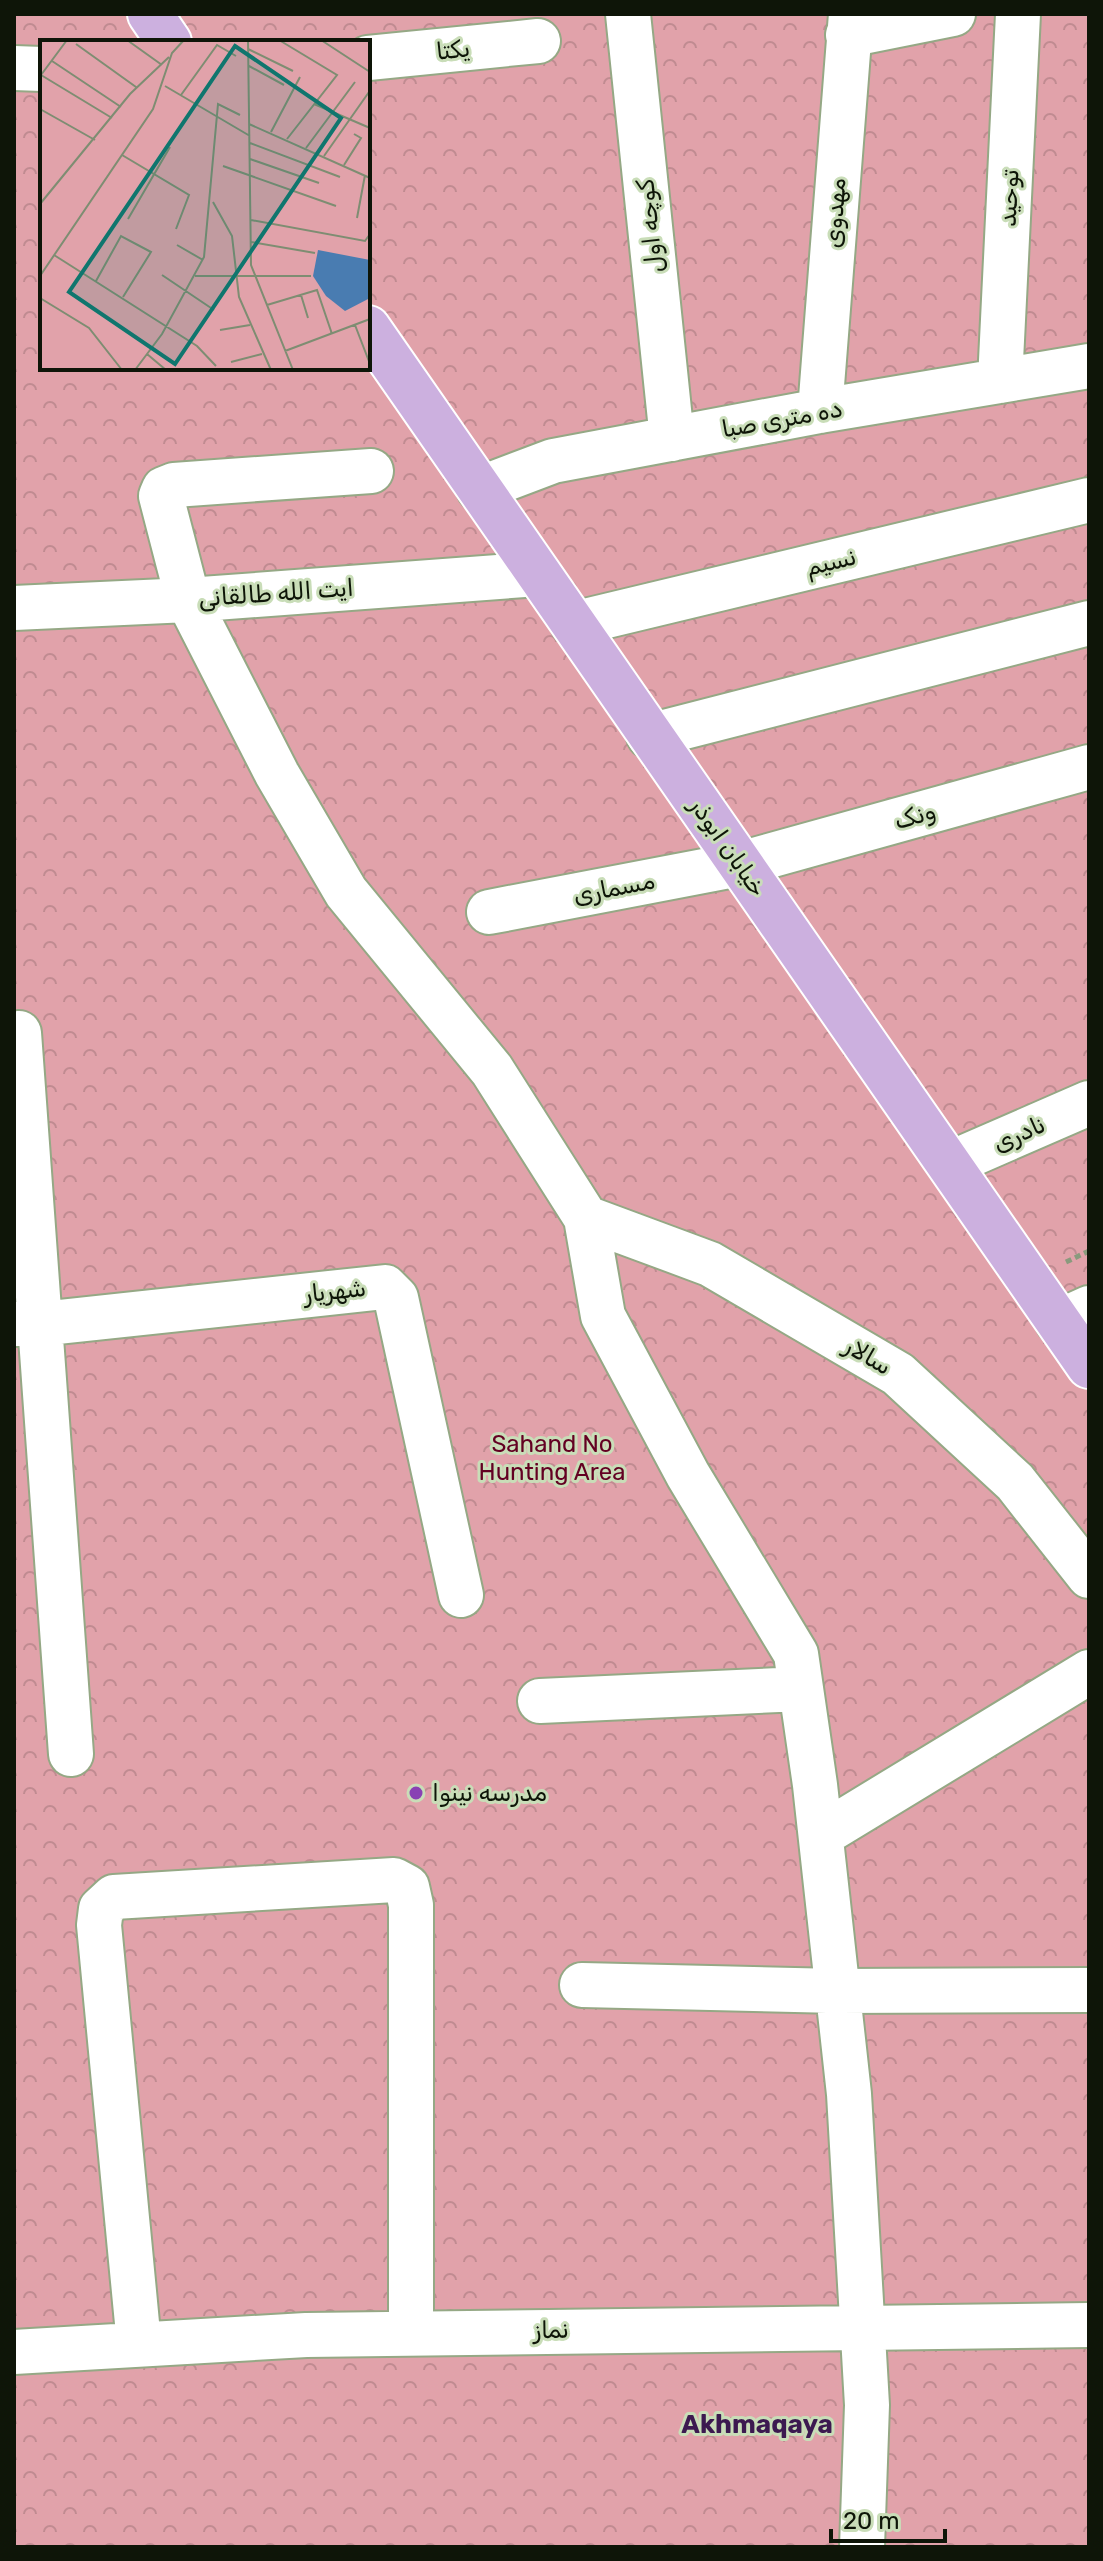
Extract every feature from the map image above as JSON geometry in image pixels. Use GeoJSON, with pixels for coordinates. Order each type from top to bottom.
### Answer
{"type":"FeatureCollection","features":[{"type":"Feature","properties":{"kind":"main road"},"geometry":{"type":"LineString","coordinates":[[150,14],[168,40]]}},
{"type":"Feature","properties":{"kind":"main road","name":"خیابان ابوذر"},"geometry":{"type":"LineString","coordinates":[[370,331],[949,1164],[1074,1315],[1089,1366]]}},
{"type":"Feature","properties":{"kind":"street","name":"کوچه اول"},"geometry":{"type":"LineString","coordinates":[[628,14],[672,439]]}},
{"type":"Feature","properties":{"kind":"street"},"geometry":{"type":"LineString","coordinates":[[850,24],[953,14]]}},
{"type":"Feature","properties":{"kind":"street","name":"توحید"},"geometry":{"type":"LineString","coordinates":[[1000,381],[1018,14]]}},
{"type":"Feature","properties":{"kind":"street","name":"مهدوی"},"geometry":{"type":"LineString","coordinates":[[820,411],[850,24]]}},
{"type":"Feature","properties":{"kind":"street","name":"یکتا"},"geometry":{"type":"LineString","coordinates":[[370,58],[538,41]]}},
{"type":"Feature","properties":{"kind":"street"},"geometry":{"type":"LineString","coordinates":[[14,68],[40,69]]}},
{"type":"Feature","properties":{"kind":"street","name":"ده متری صبا"},"geometry":{"type":"LineString","coordinates":[[479,489],[553,461],[820,411],[1089,366]]}},
{"type":"Feature","properties":{"kind":"street"},"geometry":{"type":"LineString","coordinates":[[371,471],[174,485],[164,489],[161,496],[188,600],[277,774],[346,892],[492,1070],[586,1218],[603,1316],[688,1475],[796,1654],[821,1835],[849,2094],[867,2405],[862,2547]]}},
{"type":"Feature","properties":{"kind":"street","name":"نسیم"},"geometry":{"type":"LineString","coordinates":[[573,624],[1089,500]]}},
{"type":"Feature","properties":{"kind":"street","name":"ایت الله طالقانی"},"geometry":{"type":"LineString","coordinates":[[14,608],[188,600],[538,574]]}},
{"type":"Feature","properties":{"kind":"street"},"geometry":{"type":"LineString","coordinates":[[649,736],[1089,623]]}},
{"type":"Feature","properties":{"kind":"street","name":"ونک"},"geometry":{"type":"LineString","coordinates":[[740,864],[1089,767]]}},
{"type":"Feature","properties":{"kind":"street","name":"مسماری"},"geometry":{"type":"LineString","coordinates":[[489,912],[740,864]]}},
{"type":"Feature","properties":{"kind":"street"},"geometry":{"type":"LineString","coordinates":[[19,1033],[27,1324],[71,1754]]}},
{"type":"Feature","properties":{"kind":"street","name":"نادری"},"geometry":{"type":"LineString","coordinates":[[949,1164],[1089,1103]]}},
{"type":"Feature","properties":{"kind":"street","name":"سالار"},"geometry":{"type":"LineString","coordinates":[[586,1218],[710,1264],[898,1374],[1015,1482],[1089,1576]]}},
{"type":"Feature","properties":{"kind":"street","name":"شهریار"},"geometry":{"type":"LineString","coordinates":[[27,1324],[385,1287],[396,1298],[461,1595]]}},
{"type":"Feature","properties":{"kind":"street"},"geometry":{"type":"LineString","coordinates":[[821,1835],[1089,1672]]}},
{"type":"Feature","properties":{"kind":"street"},"geometry":{"type":"LineString","coordinates":[[540,1701],[801,1689]]}},
{"type":"Feature","properties":{"kind":"street"},"geometry":{"type":"LineString","coordinates":[[139,2344],[99,1925],[101,1909],[114,1897],[394,1880],[407,1887],[411,1905],[411,2333]]}},
{"type":"Feature","properties":{"kind":"street"},"geometry":{"type":"LineString","coordinates":[[582,1985],[838,1991],[1089,1990]]}},
{"type":"Feature","properties":{"kind":"street","name":"نماز"},"geometry":{"type":"LineString","coordinates":[[14,2352],[306,2335],[1089,2325]]}},
{"type":"Feature","properties":{"kind":"green space","name":"Sahand No Hunting Area"},"geometry":{"type":"Polygon","coordinates":[[[14,14],[1089,14],[1089,2547],[14,2547],[14,14]]]}},
{"type":"Feature","properties":{"kind":"place","name":"مدرسه نینوا"},"geometry":{"type":"Point","coordinates":[416,1793]}},
{"type":"Feature","properties":{"kind":"district","name":"Akhmaqaya"},"geometry":{"type":"Point","coordinates":[757,2424]}}]}
